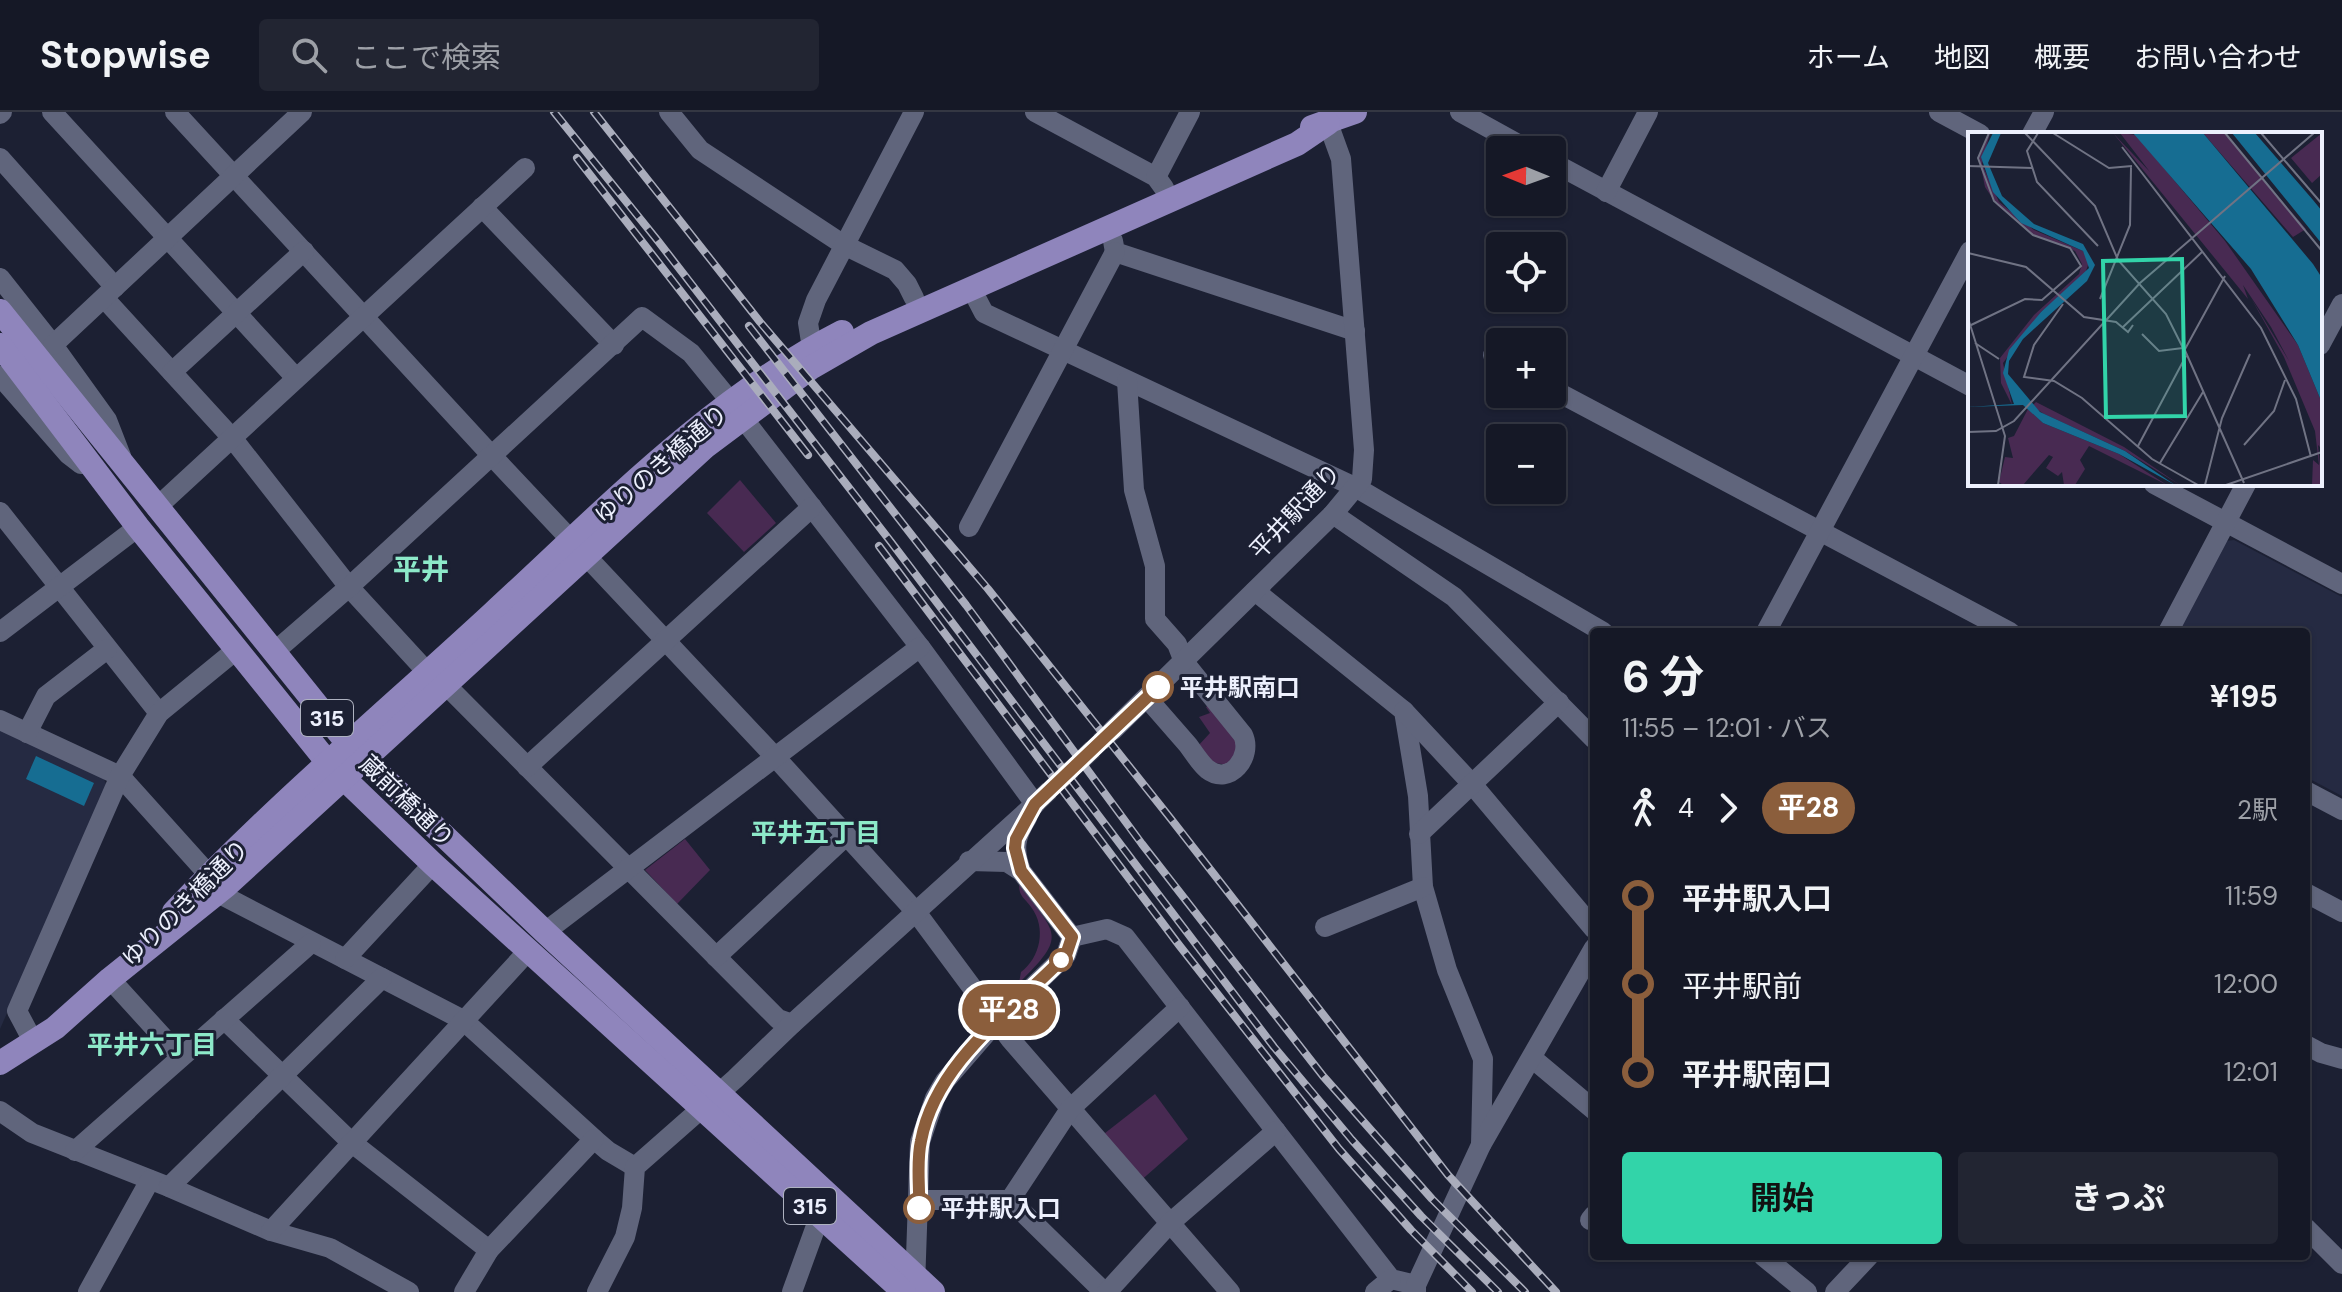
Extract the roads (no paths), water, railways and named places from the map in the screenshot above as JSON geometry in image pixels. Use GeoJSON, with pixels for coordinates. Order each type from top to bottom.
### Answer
{"type":"FeatureCollection","features":[{"type":"Feature","properties":{"kind":"main road","name":"ゆりのき橋通り"},"geometry":{"type":"LineString","coordinates":[[0,1063],[34,1043],[110,979],[580,548],[705,447],[737,410],[812,348],[1160,182],[1355,112]]}},
{"type":"Feature","properties":{"kind":"main road","name":"ゆりのき橋通り"},"geometry":{"type":"LineString","coordinates":[[737,410],[871,333],[1297,144],[1328,123]]}},
{"type":"Feature","properties":{"kind":"main road","name":"蔵前橋通り"},"geometry":{"type":"LineString","coordinates":[[2,314],[356,753],[537,941],[690,1080],[719,1102]]}},
{"type":"Feature","properties":{"kind":"main road","name":"蔵前橋通り"},"geometry":{"type":"LineString","coordinates":[[0,345],[138,527],[336,771],[433,864],[537,941]]}},
{"type":"Feature","properties":{"kind":"main road","name":"315"},"geometry":{"type":"LineString","coordinates":[[719,1102],[729,1131],[820,1215],[912,1287]]}},
{"type":"Feature","properties":{"kind":"main road","name":"315"},"geometry":{"type":"LineString","coordinates":[[719,1102],[876,1239],[912,1287]]}},
{"type":"Feature","properties":{"kind":"street"},"geometry":{"type":"LineString","coordinates":[[52,112],[296,378]]}},
{"type":"Feature","properties":{"kind":"street"},"geometry":{"type":"LineString","coordinates":[[175,112],[916,912],[996,1022],[1230,1292]]}},
{"type":"Feature","properties":{"kind":"street"},"geometry":{"type":"LineString","coordinates":[[53,345],[302,112]]}},
{"type":"Feature","properties":{"kind":"street"},"geometry":{"type":"LineString","coordinates":[[669,112],[700,150],[844,245],[895,270],[914,298]]}},
{"type":"Feature","properties":{"kind":"street"},"geometry":{"type":"LineString","coordinates":[[812,348],[808,323],[816,300],[914,112]]}},
{"type":"Feature","properties":{"kind":"street"},"geometry":{"type":"LineString","coordinates":[[1035,112],[1160,182],[1190,112]]}},
{"type":"Feature","properties":{"kind":"street"},"geometry":{"type":"LineString","coordinates":[[1460,112],[1504,136]]}},
{"type":"Feature","properties":{"kind":"street"},"geometry":{"type":"LineString","coordinates":[[1606,192],[1648,112]]}},
{"type":"Feature","properties":{"kind":"street"},"geometry":{"type":"LineString","coordinates":[[1939,112],[1976,132]]}},
{"type":"Feature","properties":{"kind":"street"},"geometry":{"type":"LineString","coordinates":[[2033,132],[2044,112]]}},
{"type":"Feature","properties":{"kind":"street","name":"平井駅通り"},"geometry":{"type":"LineString","coordinates":[[1113,730],[1333,514],[1357,488],[1364,469],[1341,159],[1328,123]]}},
{"type":"Feature","properties":{"kind":"street"},"geometry":{"type":"LineString","coordinates":[[0,158],[172,372],[233,439],[349,587],[778,1019],[792,1024]]}},
{"type":"Feature","properties":{"kind":"street"},"geometry":{"type":"LineString","coordinates":[[156,508],[525,168]]}},
{"type":"Feature","properties":{"kind":"street"},"geometry":{"type":"LineString","coordinates":[[1566,170],[1968,385]]}},
{"type":"Feature","properties":{"kind":"street"},"geometry":{"type":"LineString","coordinates":[[482,207],[614,345]]}},
{"type":"Feature","properties":{"kind":"street"},"geometry":{"type":"LineString","coordinates":[[969,527],[1115,252],[1109,228]]}},
{"type":"Feature","properties":{"kind":"street"},"geometry":{"type":"LineString","coordinates":[[172,372],[304,251]]}},
{"type":"Feature","properties":{"kind":"street"},"geometry":{"type":"LineString","coordinates":[[1115,252],[1355,331]]}},
{"type":"Feature","properties":{"kind":"street"},"geometry":{"type":"LineString","coordinates":[[1768,628],[1968,255]]}},
{"type":"Feature","properties":{"kind":"street"},"geometry":{"type":"LineString","coordinates":[[0,278],[107,420],[126,468]]}},
{"type":"Feature","properties":{"kind":"street"},"geometry":{"type":"LineString","coordinates":[[971,288],[984,313],[1357,488],[1596,628]]}},
{"type":"Feature","properties":{"kind":"street"},"geometry":{"type":"LineString","coordinates":[[2322,341],[2334,316]]}},
{"type":"Feature","properties":{"kind":"street"},"geometry":{"type":"LineString","coordinates":[[273,653],[642,317],[691,353],[737,410],[920,647],[1035,804]]}},
{"type":"Feature","properties":{"kind":"street"},"geometry":{"type":"LineString","coordinates":[[0,376],[68,454],[106,484]]}},
{"type":"Feature","properties":{"kind":"street"},"geometry":{"type":"LineString","coordinates":[[1127,381],[1134,490],[1155,566],[1155,619],[1177,644],[1184,662],[1243,735],[1247,742],[1244,759],[1225,774],[1208,770],[1147,698]]}},
{"type":"Feature","properties":{"kind":"street"},"geometry":{"type":"LineString","coordinates":[[1566,396],[2002,628]]}},
{"type":"Feature","properties":{"kind":"street"},"geometry":{"type":"LineString","coordinates":[[2158,486],[2342,584]]}},
{"type":"Feature","properties":{"kind":"street"},"geometry":{"type":"LineString","coordinates":[[2170,628],[2245,486]]}},
{"type":"Feature","properties":{"kind":"street"},"geometry":{"type":"LineString","coordinates":[[527,767],[812,507]]}},
{"type":"Feature","properties":{"kind":"street"},"geometry":{"type":"LineString","coordinates":[[0,512],[159,713]]}},
{"type":"Feature","properties":{"kind":"street"},"geometry":{"type":"LineString","coordinates":[[1333,514],[1454,597],[1590,735]]}},
{"type":"Feature","properties":{"kind":"street"},"geometry":{"type":"LineString","coordinates":[[0,632],[138,527]]}},
{"type":"Feature","properties":{"kind":"street"},"geometry":{"type":"LineString","coordinates":[[1255,591],[1404,711],[1472,784],[1590,924]]}},
{"type":"Feature","properties":{"kind":"street"},"geometry":{"type":"LineString","coordinates":[[271,1231],[537,941],[920,647]]}},
{"type":"Feature","properties":{"kind":"street"},"geometry":{"type":"LineString","coordinates":[[27,733],[46,696],[107,649]]}},
{"type":"Feature","properties":{"kind":"street"},"geometry":{"type":"LineString","coordinates":[[34,1043],[17,1011],[120,776],[159,713],[236,650]]}},
{"type":"Feature","properties":{"kind":"street"},"geometry":{"type":"LineString","coordinates":[[1419,834],[1559,702]]}},
{"type":"Feature","properties":{"kind":"street"},"geometry":{"type":"LineString","coordinates":[[1404,711],[1418,796],[1423,887],[1447,970],[1483,1059],[1481,1145]]}},
{"type":"Feature","properties":{"kind":"street"},"geometry":{"type":"LineString","coordinates":[[0,720],[120,776],[213,884],[311,943],[463,1020],[608,1151],[635,1167]]}},
{"type":"Feature","properties":{"kind":"street"},"geometry":{"type":"LineString","coordinates":[[2310,793],[2342,810]]}},
{"type":"Feature","properties":{"kind":"street"},"geometry":{"type":"LineString","coordinates":[[597,1292],[625,1237],[632,1208],[635,1167],[719,1102],[792,1024],[1035,804]]}},
{"type":"Feature","properties":{"kind":"street"},"geometry":{"type":"LineString","coordinates":[[1021,871],[1016,839],[1035,804]]}},
{"type":"Feature","properties":{"kind":"street"},"geometry":{"type":"LineString","coordinates":[[716,957],[846,836]]}},
{"type":"Feature","properties":{"kind":"street"},"geometry":{"type":"LineString","coordinates":[[969,861],[1007,862],[1021,871],[1072,937]]}},
{"type":"Feature","properties":{"kind":"street"},"geometry":{"type":"LineString","coordinates":[[345,959],[433,864]]}},
{"type":"Feature","properties":{"kind":"street"},"geometry":{"type":"LineString","coordinates":[[1325,927],[1423,887]]}},
{"type":"Feature","properties":{"kind":"street"},"geometry":{"type":"LineString","coordinates":[[2310,895],[2342,912]]}},
{"type":"Feature","properties":{"kind":"street"},"geometry":{"type":"LineString","coordinates":[[1072,937],[1107,929],[1125,937],[1276,1131],[1383,1286],[1416,1289],[1481,1145],[1590,955]]}},
{"type":"Feature","properties":{"kind":"street"},"geometry":{"type":"LineString","coordinates":[[912,1287],[920,1142],[931,1108],[945,1081],[996,1022],[1066,955],[1072,937]]}},
{"type":"Feature","properties":{"kind":"street"},"geometry":{"type":"LineString","coordinates":[[75,1151],[311,943]]}},
{"type":"Feature","properties":{"kind":"street"},"geometry":{"type":"LineString","coordinates":[[88,1292],[160,1184],[283,1077],[382,978]]}},
{"type":"Feature","properties":{"kind":"street"},"geometry":{"type":"LineString","coordinates":[[110,979],[181,1057]]}},
{"type":"Feature","properties":{"kind":"street"},"geometry":{"type":"LineString","coordinates":[[1010,1200],[1070,1109],[1180,1007]]}},
{"type":"Feature","properties":{"kind":"street"},"geometry":{"type":"LineString","coordinates":[[224,1019],[351,1142],[489,1250]]}},
{"type":"Feature","properties":{"kind":"street"},"geometry":{"type":"LineString","coordinates":[[2310,1047],[2342,1058]]}},
{"type":"Feature","properties":{"kind":"street"},"geometry":{"type":"LineString","coordinates":[[1532,1058],[1590,1107]]}},
{"type":"Feature","properties":{"kind":"street"},"geometry":{"type":"LineString","coordinates":[[0,1111],[32,1133],[75,1151],[271,1231],[330,1248],[409,1292]]}},
{"type":"Feature","properties":{"kind":"street"},"geometry":{"type":"LineString","coordinates":[[919,1200],[1010,1200],[1105,1292],[1170,1223],[1276,1131]]}},
{"type":"Feature","properties":{"kind":"street"},"geometry":{"type":"LineString","coordinates":[[464,1292],[489,1250],[594,1139]]}},
{"type":"Feature","properties":{"kind":"street"},"geometry":{"type":"LineString","coordinates":[[792,1292],[820,1215]]}},
{"type":"Feature","properties":{"kind":"street"},"geometry":{"type":"LineString","coordinates":[[2310,1232],[2342,1264]]}},
{"type":"Feature","properties":{"kind":"street"},"geometry":{"type":"LineString","coordinates":[[1768,1260],[1807,1292]]}},
{"type":"Feature","properties":{"kind":"street"},"geometry":{"type":"LineString","coordinates":[[1835,1292],[1865,1260]]}},
{"type":"Feature","properties":{"kind":"water"},"geometry":{"type":"Polygon","coordinates":[[[36,756],[94,783],[84,806],[26,779],[36,756]]]}},
{"type":"Feature","properties":{"kind":"tunnel"},"geometry":{"type":"LineString","coordinates":[[1035,804],[1113,730]]}},
{"type":"Feature","properties":{"kind":"railway"},"geometry":{"type":"LineString","coordinates":[[554,112],[891,542],[1274,1047],[1421,1216],[1498,1292]]}},
{"type":"Feature","properties":{"kind":"railway"},"geometry":{"type":"LineString","coordinates":[[594,112],[760,322],[988,589],[1448,1175],[1556,1292]]}},
{"type":"Feature","properties":{"kind":"railway"},"geometry":{"type":"LineString","coordinates":[[577,158],[808,455]]}},
{"type":"Feature","properties":{"kind":"railway"},"geometry":{"type":"LineString","coordinates":[[749,326],[966,605],[1142,844],[1323,1076],[1432,1199],[1525,1292]]}},
{"type":"Feature","properties":{"kind":"railway"},"geometry":{"type":"LineString","coordinates":[[879,546],[1179,945],[1339,1149],[1411,1230],[1472,1292]]}},
{"type":"Feature","properties":{"kind":"place","name":"平井駅南口"},"geometry":{"type":"Point","coordinates":[1158,687]}},
{"type":"Feature","properties":{"kind":"place","name":"平井駅入口"},"geometry":{"type":"Point","coordinates":[919,1208]}},
{"type":"Feature","properties":{"kind":"district","name":"平井"},"geometry":{"type":"Point","coordinates":[421,569]}},
{"type":"Feature","properties":{"kind":"district","name":"平井五丁目"},"geometry":{"type":"Point","coordinates":[816,833]}},
{"type":"Feature","properties":{"kind":"district","name":"平井六丁目"},"geometry":{"type":"Point","coordinates":[152,1045]}}]}
